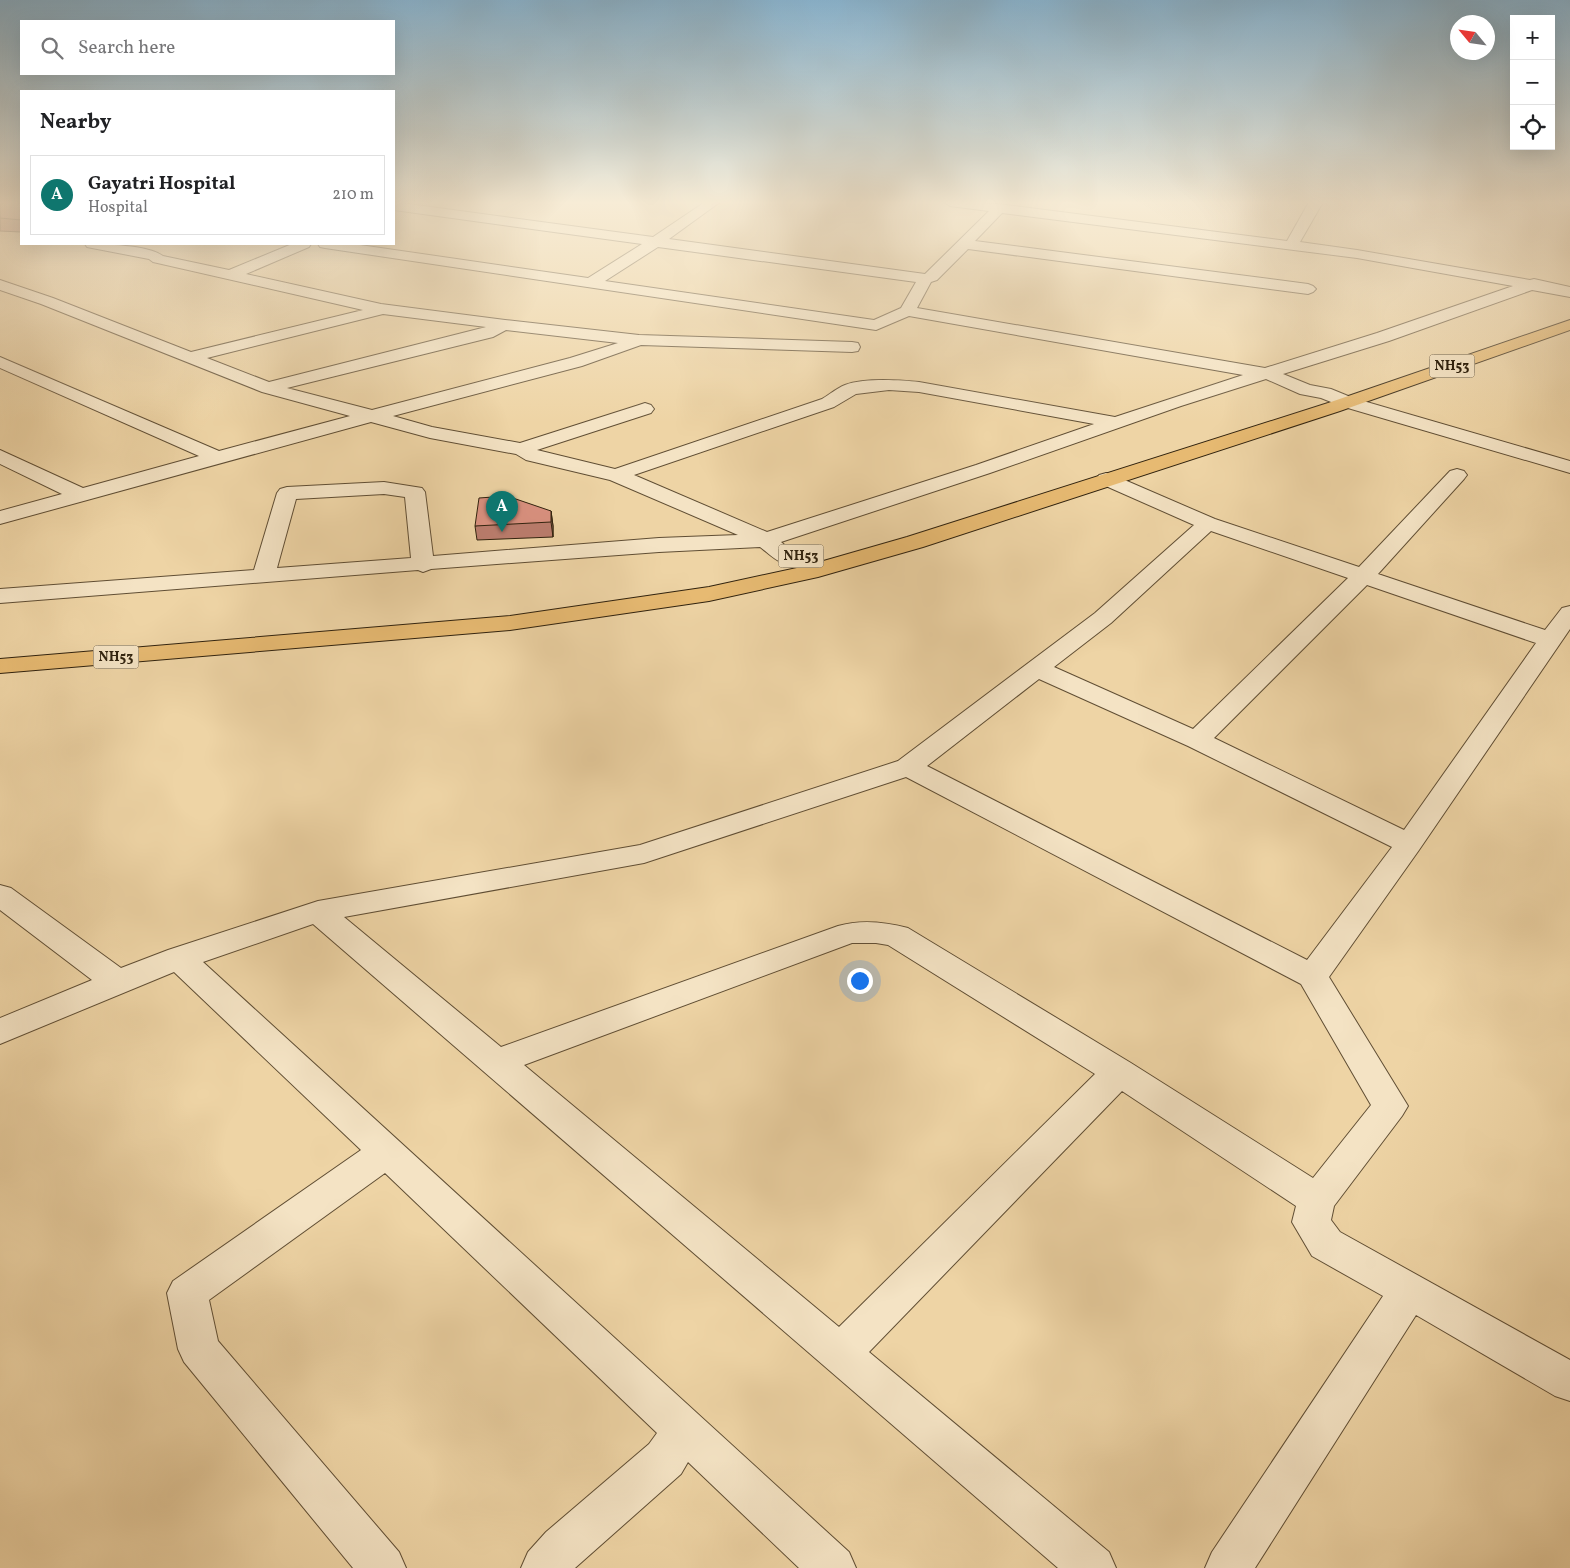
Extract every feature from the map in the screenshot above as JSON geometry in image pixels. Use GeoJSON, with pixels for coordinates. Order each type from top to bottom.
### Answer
{"type":"FeatureCollection","features":[{"type":"Feature","properties":{"kind":"highway","name":"NH53"},"geometry":{"type":"LineString","coordinates":[[0,666],[510,623],[709,594],[810,572],[915,542],[1106,480],[1325,398],[1570,312]]}},
{"type":"Feature","properties":{"kind":"highway","name":"NH53"},"geometry":{"type":"LineString","coordinates":[[0,649],[251,630],[498,606],[719,576],[790,559],[902,528],[1570,325]]}},
{"type":"Feature","properties":{"kind":"street"},"geometry":{"type":"LineString","coordinates":[[226,275],[381,309],[640,340],[852,346],[876,330],[876,325]]}},
{"type":"Feature","properties":{"kind":"street"},"geometry":{"type":"LineString","coordinates":[[544,275],[876,325],[908,311],[1268,374],[1325,398],[1570,482]]}},
{"type":"Feature","properties":{"kind":"street"},"geometry":{"type":"LineString","coordinates":[[592,282],[603,275]]}},
{"type":"Feature","properties":{"kind":"street"},"geometry":{"type":"LineString","coordinates":[[897,275],[925,279],[934,275]]}},
{"type":"Feature","properties":{"kind":"street"},"geometry":{"type":"LineString","coordinates":[[1204,275],[1308,289]]}},
{"type":"Feature","properties":{"kind":"street"},"geometry":{"type":"LineString","coordinates":[[1482,275],[1570,292]]}},
{"type":"Feature","properties":{"kind":"street"},"geometry":{"type":"LineString","coordinates":[[908,311],[925,279]]}},
{"type":"Feature","properties":{"kind":"street"},"geometry":{"type":"LineString","coordinates":[[0,596],[423,565],[659,545],[766,540],[983,469],[1116,422],[1383,337],[1534,284]]}},
{"type":"Feature","properties":{"kind":"street"},"geometry":{"type":"LineString","coordinates":[[0,285],[48,301],[268,388],[430,432],[522,449],[533,456],[616,475],[766,540],[790,559]]}},
{"type":"Feature","properties":{"kind":"street"},"geometry":{"type":"LineString","coordinates":[[191,357],[365,315],[381,309]]}},
{"type":"Feature","properties":{"kind":"street"},"geometry":{"type":"LineString","coordinates":[[268,388],[289,381],[487,333],[505,325]]}},
{"type":"Feature","properties":{"kind":"street"},"geometry":{"type":"LineString","coordinates":[[0,518],[217,457],[576,362],[629,346],[640,340]]}},
{"type":"Feature","properties":{"kind":"street"},"geometry":{"type":"LineString","coordinates":[[616,475],[828,403],[852,375],[852,346]]}},
{"type":"Feature","properties":{"kind":"street"},"geometry":{"type":"LineString","coordinates":[[0,362],[217,457]]}},
{"type":"Feature","properties":{"kind":"street"},"geometry":{"type":"LineString","coordinates":[[852,375],[889,385],[919,387],[1116,422]]}},
{"type":"Feature","properties":{"kind":"street"},"geometry":{"type":"LineString","coordinates":[[1325,398],[1570,467]]}},
{"type":"Feature","properties":{"kind":"street"},"geometry":{"type":"LineString","coordinates":[[522,449],[544,440],[645,409]]}},
{"type":"Feature","properties":{"kind":"street"},"geometry":{"type":"LineString","coordinates":[[0,456],[80,495]]}},
{"type":"Feature","properties":{"kind":"street"},"geometry":{"type":"LineString","coordinates":[[1197,740],[1363,576],[1457,475]]}},
{"type":"Feature","properties":{"kind":"street"},"geometry":{"type":"LineString","coordinates":[[1106,480],[1208,523],[1550,640]]}},
{"type":"Feature","properties":{"kind":"street"},"geometry":{"type":"LineString","coordinates":[[263,577],[287,493],[384,488],[415,492],[423,565]]}},
{"type":"Feature","properties":{"kind":"street"},"geometry":{"type":"LineString","coordinates":[[0,1032],[117,982],[180,958],[318,911],[644,854],[908,767],[1103,618],[1208,523]]}},
{"type":"Feature","properties":{"kind":"street"},"geometry":{"type":"LineString","coordinates":[[1312,976],[1409,844],[1570,613]]}},
{"type":"Feature","properties":{"kind":"street"},"geometry":{"type":"LineString","coordinates":[[1037,669],[1197,740],[1409,844]]}},
{"type":"Feature","properties":{"kind":"street"},"geometry":{"type":"LineString","coordinates":[[908,767],[1312,976],[1390,1106],[1317,1200],[1311,1222],[1326,1244],[1570,1382]]}},
{"type":"Feature","properties":{"kind":"street"},"geometry":{"type":"LineString","coordinates":[[0,895],[117,982]]}},
{"type":"Feature","properties":{"kind":"street"},"geometry":{"type":"LineString","coordinates":[[318,911],[1093,1568]]}},
{"type":"Feature","properties":{"kind":"street"},"geometry":{"type":"LineString","coordinates":[[496,1062],[849,933],[876,932],[897,936],[1119,1072],[1317,1200]]}},
{"type":"Feature","properties":{"kind":"street"},"geometry":{"type":"LineString","coordinates":[[180,958],[833,1568]]}},
{"type":"Feature","properties":{"kind":"street"},"geometry":{"type":"LineString","coordinates":[[840,1354],[1119,1072]]}},
{"type":"Feature","properties":{"kind":"street"},"geometry":{"type":"LineString","coordinates":[[383,1568],[198,1349],[187,1293],[387,1152]]}},
{"type":"Feature","properties":{"kind":"street"},"geometry":{"type":"LineString","coordinates":[[1228,1568],[1409,1291]]}},
{"type":"Feature","properties":{"kind":"street"},"geometry":{"type":"LineString","coordinates":[[544,1568],[562,1548],[665,1459],[684,1430]]}},
{"type":"Feature","properties":{"kind":"building"},"geometry":{"type":"Polygon","coordinates":[[[507,496],[551,511],[551,522],[475,526],[479,498],[507,496]]]}},
{"type":"Feature","properties":{"kind":"place","name":"Gayatri Hospital"},"geometry":{"type":"Point","coordinates":[502,532]}}]}
